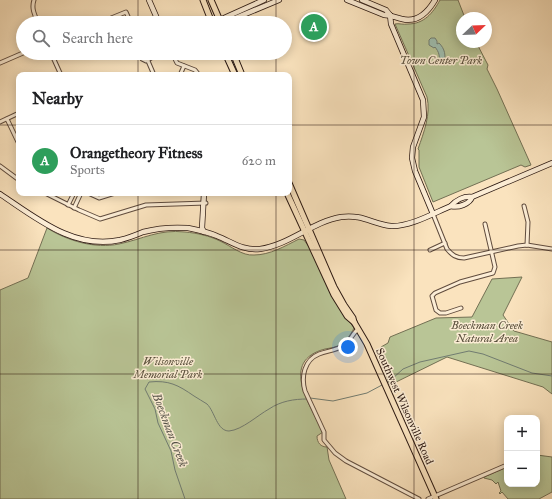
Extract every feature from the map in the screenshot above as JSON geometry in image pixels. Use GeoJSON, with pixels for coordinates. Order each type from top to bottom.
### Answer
{"type":"FeatureCollection","features":[{"type":"Feature","properties":{"kind":"main road"},"geometry":{"type":"LineString","coordinates":[[203,0],[209,16]]}},
{"type":"Feature","properties":{"kind":"main road"},"geometry":{"type":"LineString","coordinates":[[211,0],[217,16]]}},
{"type":"Feature","properties":{"kind":"main road"},"geometry":{"type":"LineString","coordinates":[[228,60],[234,72]]}},
{"type":"Feature","properties":{"kind":"main road"},"geometry":{"type":"LineString","coordinates":[[236,60],[241,72]]}},
{"type":"Feature","properties":{"kind":"main road","name":"Southwest Wilsonville Road"},"geometry":{"type":"LineString","coordinates":[[292,191],[307,230]]}},
{"type":"Feature","properties":{"kind":"main road","name":"Southwest Wilsonville Road"},"geometry":{"type":"LineString","coordinates":[[289,196],[344,306],[353,318],[367,344],[435,498]]}},
{"type":"Feature","properties":{"kind":"street"},"geometry":{"type":"LineString","coordinates":[[34,0],[32,6],[35,16]]}},
{"type":"Feature","properties":{"kind":"street"},"geometry":{"type":"LineString","coordinates":[[149,0],[156,16]]}},
{"type":"Feature","properties":{"kind":"street"},"geometry":{"type":"LineString","coordinates":[[228,16],[264,0]]}},
{"type":"Feature","properties":{"kind":"street"},"geometry":{"type":"LineString","coordinates":[[347,0],[384,15],[390,15],[403,20],[415,19],[427,12],[435,0]]}},
{"type":"Feature","properties":{"kind":"street"},"geometry":{"type":"LineString","coordinates":[[362,0],[386,10],[390,15],[391,24],[423,100],[424,117],[413,146],[412,158],[415,171],[451,254],[460,258],[527,245],[552,249]]}},
{"type":"Feature","properties":{"kind":"street"},"geometry":{"type":"LineString","coordinates":[[240,16],[276,1]]}},
{"type":"Feature","properties":{"kind":"street"},"geometry":{"type":"LineString","coordinates":[[116,16],[126,12],[128,16]]}},
{"type":"Feature","properties":{"kind":"street"},"geometry":{"type":"LineString","coordinates":[[0,63],[16,56]]}},
{"type":"Feature","properties":{"kind":"street"},"geometry":{"type":"LineString","coordinates":[[54,60],[60,72]]}},
{"type":"Feature","properties":{"kind":"street"},"geometry":{"type":"LineString","coordinates":[[145,60],[148,61],[153,72]]}},
{"type":"Feature","properties":{"kind":"street"},"geometry":{"type":"LineString","coordinates":[[176,60],[177,63],[197,72]]}},
{"type":"Feature","properties":{"kind":"street"},"geometry":{"type":"LineString","coordinates":[[181,72],[184,66]]}},
{"type":"Feature","properties":{"kind":"street"},"geometry":{"type":"LineString","coordinates":[[0,122],[16,114]]}},
{"type":"Feature","properties":{"kind":"street"},"geometry":{"type":"LineString","coordinates":[[7,118],[16,138]]}},
{"type":"Feature","properties":{"kind":"street"},"geometry":{"type":"LineString","coordinates":[[0,194],[59,231],[82,239],[114,241],[149,231],[169,228],[189,228],[218,236],[241,247],[256,249],[270,246],[323,222],[342,217],[366,218],[394,226],[408,224],[451,206],[456,207],[469,202],[472,197],[552,163]]}},
{"type":"Feature","properties":{"kind":"street"},"geometry":{"type":"LineString","coordinates":[[0,166],[16,178]]}},
{"type":"Feature","properties":{"kind":"street"},"geometry":{"type":"LineString","coordinates":[[51,196],[74,208],[100,218],[145,205],[205,203]]}},
{"type":"Feature","properties":{"kind":"street"},"geometry":{"type":"LineString","coordinates":[[68,205],[72,196]]}},
{"type":"Feature","properties":{"kind":"street"},"geometry":{"type":"LineString","coordinates":[[74,208],[80,196]]}},
{"type":"Feature","properties":{"kind":"street"},"geometry":{"type":"LineString","coordinates":[[96,196],[102,198],[107,196]]}},
{"type":"Feature","properties":{"kind":"street"},"geometry":{"type":"LineString","coordinates":[[204,232],[202,228],[205,196]]}},
{"type":"Feature","properties":{"kind":"street"},"geometry":{"type":"LineString","coordinates":[[524,206],[528,222],[527,245]]}},
{"type":"Feature","properties":{"kind":"street"},"geometry":{"type":"LineString","coordinates":[[461,308],[446,313],[440,313],[436,310],[432,295],[460,282],[493,273],[495,267],[485,224]]}},
{"type":"Feature","properties":{"kind":"street"},"geometry":{"type":"LineString","coordinates":[[430,250],[445,243]]}},
{"type":"Feature","properties":{"kind":"street"},"geometry":{"type":"LineString","coordinates":[[359,329],[344,346],[320,354],[310,360],[306,366],[303,376],[305,391],[324,432],[324,440],[335,453],[419,499]]}},
{"type":"Feature","properties":{"kind":"street"},"geometry":{"type":"LineString","coordinates":[[428,499],[435,498],[504,466]]}},
{"type":"Feature","properties":{"kind":"green space","name":"Town Center Park"},"geometry":{"type":"Polygon","coordinates":[[[440,0],[458,0],[463,12],[456,12],[456,48],[479,48],[488,65],[487,69],[531,165],[525,167],[521,165],[433,202],[419,167],[418,149],[425,130],[428,110],[427,97],[395,24],[414,24],[427,17],[440,0]]]}},
{"type":"Feature","properties":{"kind":"green space","name":"Wilsonville Memorial Park"},"geometry":{"type":"Polygon","coordinates":[[[47,228],[64,237],[91,245],[119,244],[159,233],[176,231],[190,232],[212,238],[250,255],[260,255],[277,250],[299,239],[304,240],[312,251],[334,300],[354,328],[348,338],[341,345],[325,349],[311,355],[303,363],[301,373],[302,385],[306,397],[323,432],[317,436],[318,441],[321,445],[327,447],[329,460],[346,499],[0,499],[0,290],[28,278],[47,228]]]}},
{"type":"Feature","properties":{"kind":"green space","name":"Boeckman Creek Natural Area"},"geometry":{"type":"Polygon","coordinates":[[[522,277],[503,315],[514,331],[552,342],[552,394],[543,387],[447,357],[390,385],[377,353],[381,347],[388,343],[390,337],[436,318],[472,317],[492,279],[522,277]]]}},
{"type":"Feature","properties":{"kind":"green space"},"geometry":{"type":"Polygon","coordinates":[[[540,455],[552,457],[552,492],[539,499],[508,499],[502,492],[500,494],[499,493],[501,491],[498,482],[496,484],[492,480],[484,477],[504,468],[504,487],[540,487],[540,455]]]}},
{"type":"Feature","properties":{"kind":"shaded area"},"geometry":{"type":"Polygon","coordinates":[[[431,38],[435,38],[437,44],[439,43],[444,50],[444,64],[439,62],[439,54],[435,47],[434,48],[429,45],[429,40],[431,38]]]}},
{"type":"Feature","properties":{"kind":"waterway","name":"Boeckman Creek"},"geometry":{"type":"LineString","coordinates":[[386,382],[392,379],[403,369],[420,362],[469,351],[483,354],[532,373],[552,376]]}},
{"type":"Feature","properties":{"kind":"waterway","name":"Boeckman Creek"},"geometry":{"type":"LineString","coordinates":[[185,499],[175,470],[171,451],[158,423],[155,409],[145,389],[149,382],[173,384],[183,389],[207,404],[219,425],[225,430],[229,431],[239,428],[278,404],[292,400],[307,399]]}},
{"type":"Feature","properties":{"kind":"waterway","name":"Boeckman Creek"},"geometry":{"type":"LineString","coordinates":[[310,398],[333,401],[367,393],[382,385]]}},
{"type":"Feature","properties":{"kind":"place","name":"Orangetheory Fitness"},"geometry":{"type":"Point","coordinates":[314,27]}}]}
